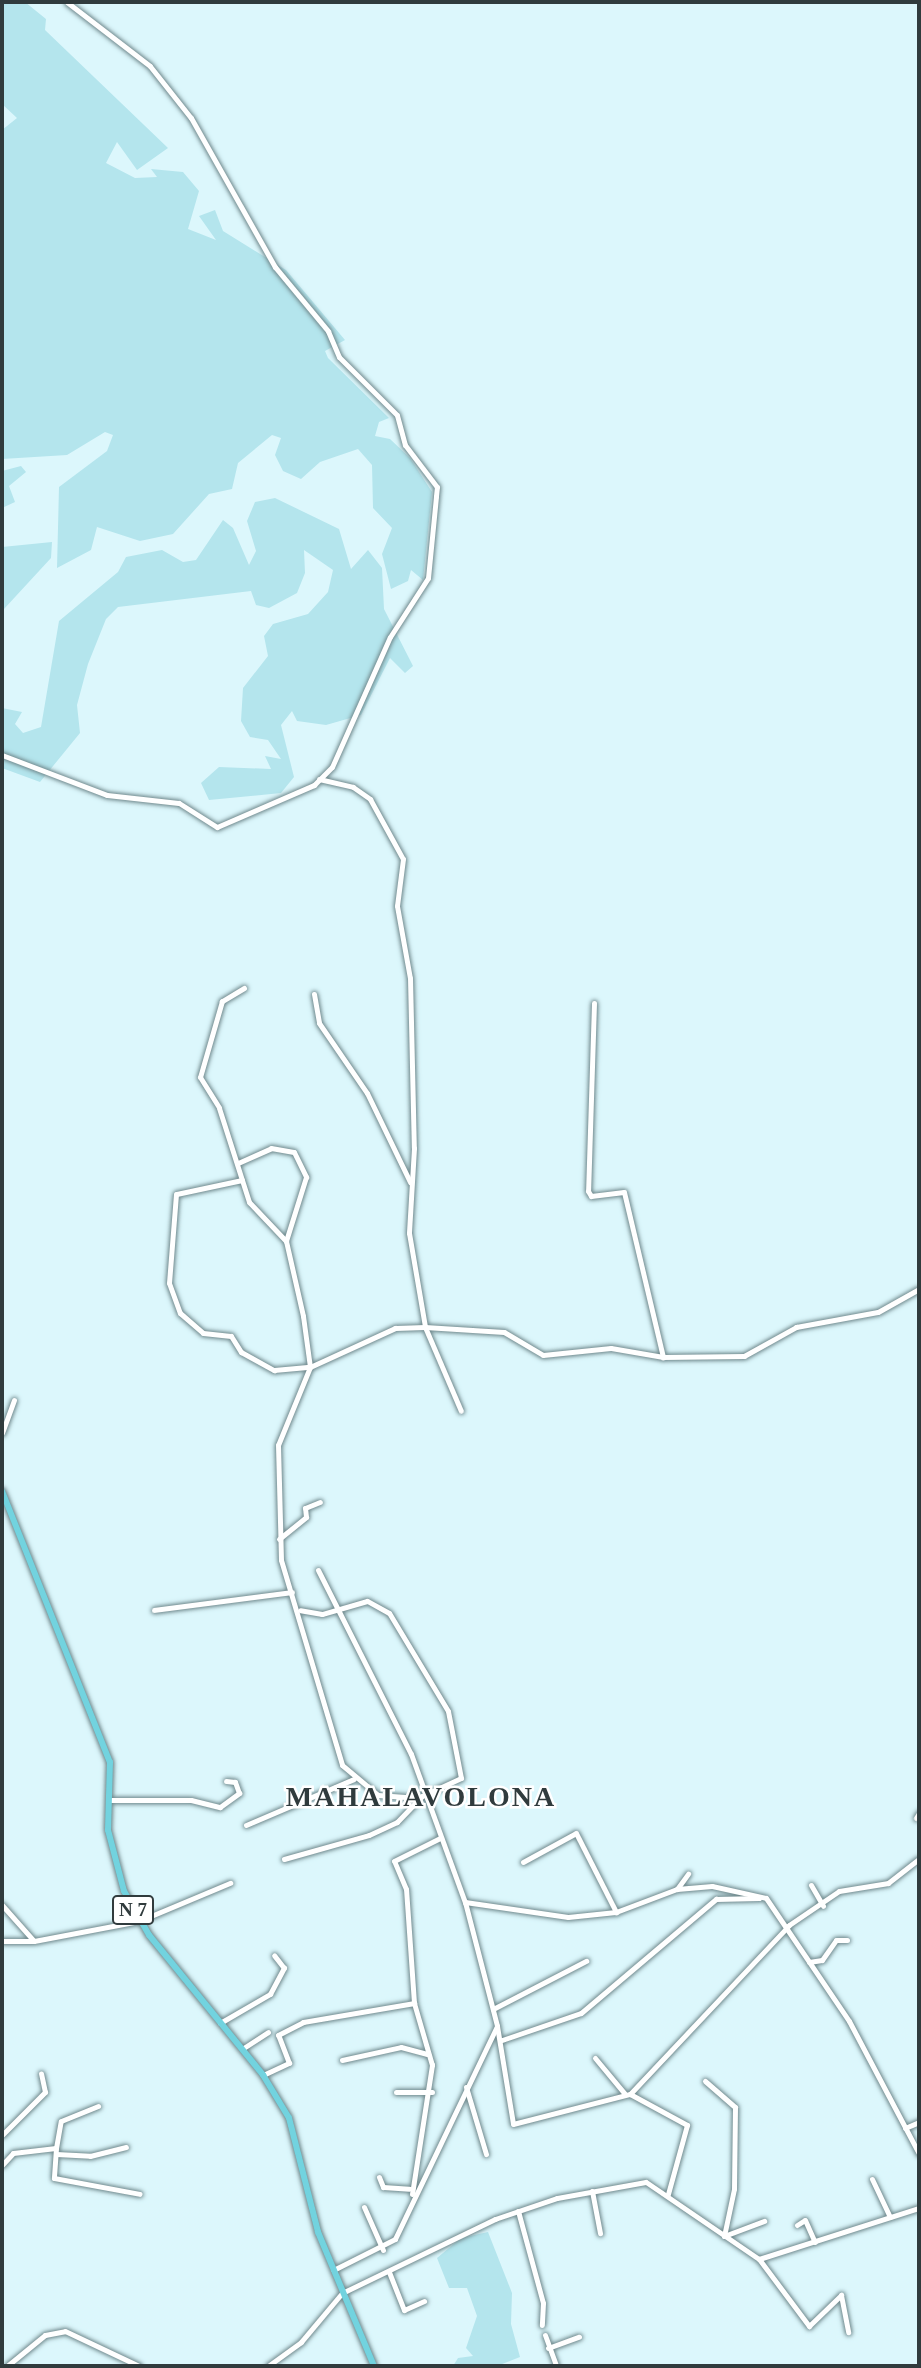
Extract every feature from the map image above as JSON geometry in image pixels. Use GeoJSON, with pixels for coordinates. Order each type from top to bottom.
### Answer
{"type":"FeatureCollection","features":[{"type":"Feature","properties":{"kind":"main road","name":"N 7"},"geometry":{"type":"LineString","coordinates":[[2,1491],[110,1762],[111,1851],[139,1921],[263,2075],[293,2127],[333,2270],[374,2366]]}},
{"type":"Feature","properties":{"kind":"street"},"geometry":{"type":"LineString","coordinates":[[2,755],[107,795],[179,803],[217,827],[319,779],[332,767],[390,637],[428,578],[437,487],[405,445],[397,415],[339,357],[328,331],[275,267],[191,118],[150,65],[67,2]]}},
{"type":"Feature","properties":{"kind":"street"},"geometry":{"type":"LineString","coordinates":[[319,779],[353,787],[370,799],[403,859],[397,906],[410,978],[408,1233],[425,1326],[439,1351],[441,1377],[461,1411]]}},
{"type":"Feature","properties":{"kind":"street"},"geometry":{"type":"LineString","coordinates":[[244,988],[222,1001],[200,1077],[219,1108],[249,1202],[286,1241]]}},
{"type":"Feature","properties":{"kind":"street"},"geometry":{"type":"LineString","coordinates":[[314,994],[319,1023],[367,1093],[410,1182]]}},
{"type":"Feature","properties":{"kind":"street"},"geometry":{"type":"LineString","coordinates":[[594,1003],[588,1191],[591,1196],[624,1192],[663,1357]]}},
{"type":"Feature","properties":{"kind":"street"},"geometry":{"type":"LineString","coordinates":[[238,1163],[271,1148],[293,1152],[306,1177],[286,1241],[310,1367],[282,1425],[279,1539],[292,1592],[300,1610],[333,1745],[354,1779],[378,1795],[421,1797]]}},
{"type":"Feature","properties":{"kind":"street"},"geometry":{"type":"LineString","coordinates":[[242,1180],[176,1194],[169,1283],[180,1313],[203,1332],[231,1336],[241,1352],[274,1370],[310,1367],[395,1328],[425,1326],[504,1332],[543,1354],[611,1349],[663,1357],[744,1356],[796,1327],[878,1311],[919,1289]]}},
{"type":"Feature","properties":{"kind":"street"},"geometry":{"type":"LineString","coordinates":[[2,1433],[14,1400]]}},
{"type":"Feature","properties":{"kind":"street"},"geometry":{"type":"LineString","coordinates":[[279,1539],[306,1517],[305,1508],[320,1502]]}},
{"type":"Feature","properties":{"kind":"street"},"geometry":{"type":"LineString","coordinates":[[318,1570],[405,1738],[421,1797],[466,1902],[502,2040],[513,2123],[627,2094],[789,1925],[853,1885],[888,1883],[919,1859]]}},
{"type":"Feature","properties":{"kind":"street"},"geometry":{"type":"LineString","coordinates":[[154,1610],[292,1592]]}},
{"type":"Feature","properties":{"kind":"street"},"geometry":{"type":"LineString","coordinates":[[284,1859],[369,1835],[397,1822],[421,1797],[461,1778],[448,1711],[383,1608],[367,1601],[315,1614],[300,1610]]}},
{"type":"Feature","properties":{"kind":"street"},"geometry":{"type":"LineString","coordinates":[[246,1825],[354,1779]]}},
{"type":"Feature","properties":{"kind":"street"},"geometry":{"type":"LineString","coordinates":[[111,1800],[191,1800],[220,1807],[239,1793],[235,1782],[226,1781]]}},
{"type":"Feature","properties":{"kind":"street"},"geometry":{"type":"LineString","coordinates":[[523,1861],[576,1833],[616,1912]]}},
{"type":"Feature","properties":{"kind":"street"},"geometry":{"type":"LineString","coordinates":[[333,2270],[383,2250],[395,2239],[410,2191],[432,2092],[427,2054],[414,2003],[406,1889],[394,1861],[440,1838]]}},
{"type":"Feature","properties":{"kind":"street"},"geometry":{"type":"LineString","coordinates":[[677,1889],[688,1874]]}},
{"type":"Feature","properties":{"kind":"street"},"geometry":{"type":"LineString","coordinates":[[2,1941],[34,1941],[139,1921],[230,1883]]}},
{"type":"Feature","properties":{"kind":"street"},"geometry":{"type":"LineString","coordinates":[[811,1885],[823,1906]]}},
{"type":"Feature","properties":{"kind":"street"},"geometry":{"type":"LineString","coordinates":[[466,1902],[568,1917],[616,1912],[677,1889],[712,1886],[766,1898],[789,1925],[919,2154]]}},
{"type":"Feature","properties":{"kind":"street"},"geometry":{"type":"LineString","coordinates":[[502,2040],[581,2013],[716,1899],[766,1898]]}},
{"type":"Feature","properties":{"kind":"street"},"geometry":{"type":"LineString","coordinates":[[2,1905],[34,1941]]}},
{"type":"Feature","properties":{"kind":"street"},"geometry":{"type":"LineString","coordinates":[[809,1962],[822,1960],[836,1940],[847,1940]]}},
{"type":"Feature","properties":{"kind":"street"},"geometry":{"type":"LineString","coordinates":[[220,2023],[270,1994],[284,1968],[274,1955]]}},
{"type":"Feature","properties":{"kind":"street"},"geometry":{"type":"LineString","coordinates":[[493,2009],[586,1961]]}},
{"type":"Feature","properties":{"kind":"street"},"geometry":{"type":"LineString","coordinates":[[263,2075],[289,2063],[278,2035],[303,2022],[414,2003]]}},
{"type":"Feature","properties":{"kind":"street"},"geometry":{"type":"LineString","coordinates":[[410,2191],[497,2026]]}},
{"type":"Feature","properties":{"kind":"street"},"geometry":{"type":"LineString","coordinates":[[242,2049],[268,2032]]}},
{"type":"Feature","properties":{"kind":"street"},"geometry":{"type":"LineString","coordinates":[[342,2060],[401,2047],[427,2054]]}},
{"type":"Feature","properties":{"kind":"street"},"geometry":{"type":"LineString","coordinates":[[594,2058],[627,2094],[687,2125],[668,2194]]}},
{"type":"Feature","properties":{"kind":"street"},"geometry":{"type":"LineString","coordinates":[[2,2135],[45,2092],[41,2073]]}},
{"type":"Feature","properties":{"kind":"street"},"geometry":{"type":"LineString","coordinates":[[705,2081],[735,2107],[734,2189],[723,2236]]}},
{"type":"Feature","properties":{"kind":"street"},"geometry":{"type":"LineString","coordinates":[[466,2087],[486,2154]]}},
{"type":"Feature","properties":{"kind":"street"},"geometry":{"type":"LineString","coordinates":[[396,2092],[432,2092]]}},
{"type":"Feature","properties":{"kind":"street"},"geometry":{"type":"LineString","coordinates":[[98,2106],[61,2121],[54,2178],[140,2194]]}},
{"type":"Feature","properties":{"kind":"street"},"geometry":{"type":"LineString","coordinates":[[905,2128],[919,2122]]}},
{"type":"Feature","properties":{"kind":"street"},"geometry":{"type":"LineString","coordinates":[[2,2165],[13,2153],[56,2151],[90,2156],[126,2147]]}},
{"type":"Feature","properties":{"kind":"street"},"geometry":{"type":"LineString","coordinates":[[379,2177],[383,2187],[410,2191]]}},
{"type":"Feature","properties":{"kind":"street"},"geometry":{"type":"LineString","coordinates":[[872,2179],[890,2217]]}},
{"type":"Feature","properties":{"kind":"street"},"geometry":{"type":"LineString","coordinates":[[268,2366],[301,2342],[342,2293],[518,2211],[592,2191],[646,2182],[668,2194],[723,2236],[759,2259],[809,2326],[841,2295],[848,2332]]}},
{"type":"Feature","properties":{"kind":"street"},"geometry":{"type":"LineString","coordinates":[[592,2191],[600,2233]]}},
{"type":"Feature","properties":{"kind":"street"},"geometry":{"type":"LineString","coordinates":[[364,2207],[383,2250]]}},
{"type":"Feature","properties":{"kind":"street"},"geometry":{"type":"LineString","coordinates":[[759,2259],[919,2208]]}},
{"type":"Feature","properties":{"kind":"street"},"geometry":{"type":"LineString","coordinates":[[518,2211],[543,2303],[542,2325]]}},
{"type":"Feature","properties":{"kind":"street"},"geometry":{"type":"LineString","coordinates":[[797,2225],[805,2220],[815,2242]]}},
{"type":"Feature","properties":{"kind":"street"},"geometry":{"type":"LineString","coordinates":[[723,2236],[764,2221]]}},
{"type":"Feature","properties":{"kind":"street"},"geometry":{"type":"LineString","coordinates":[[389,2272],[404,2310],[424,2301]]}},
{"type":"Feature","properties":{"kind":"street"},"geometry":{"type":"LineString","coordinates":[[7,2366],[45,2336],[65,2331],[139,2366]]}},
{"type":"Feature","properties":{"kind":"street"},"geometry":{"type":"LineString","coordinates":[[545,2336],[556,2366]]}},
{"type":"Feature","properties":{"kind":"street"},"geometry":{"type":"LineString","coordinates":[[548,2347],[579,2337]]}},
{"type":"Feature","properties":{"kind":"shaded area"},"geometry":{"type":"Polygon","coordinates":[[[2,2],[25,2],[46,19],[45,30],[168,148],[137,170],[117,142],[106,163],[135,178],[157,177],[151,169],[183,172],[199,191],[188,229],[216,240],[199,216],[215,210],[223,231],[286,270],[345,340],[325,351],[328,358],[389,418],[379,422],[375,436],[390,439],[410,458],[432,492],[423,580],[411,570],[408,581],[391,589],[382,554],[392,528],[373,508],[372,465],[358,449],[320,462],[301,479],[283,471],[275,455],[281,438],[272,435],[238,463],[232,489],[209,494],[173,534],[140,541],[97,527],[91,550],[57,568],[59,487],[107,451],[113,435],[105,432],[67,455],[2,459],[2,130],[17,118],[2,104],[2,2]]]}},
{"type":"Feature","properties":{"kind":"shaded area"},"geometry":{"type":"Polygon","coordinates":[[[21,466],[26,472],[9,486],[15,502],[2,508],[2,471],[21,466]]]}},
{"type":"Feature","properties":{"kind":"shaded area"},"geometry":{"type":"Polygon","coordinates":[[[275,498],[339,529],[351,569],[368,550],[382,568],[384,609],[413,666],[405,673],[390,658],[361,715],[326,725],[297,721],[292,711],[281,725],[294,777],[281,793],[209,800],[201,783],[219,767],[271,769],[265,756],[281,759],[268,740],[250,737],[241,721],[243,688],[268,656],[264,636],[273,624],[308,614],[328,592],[333,570],[304,550],[305,573],[297,593],[269,608],[256,605],[251,591],[118,607],[106,619],[88,664],[77,705],[80,733],[40,782],[2,768],[2,708],[22,712],[15,724],[23,733],[41,727],[59,621],[118,572],[126,557],[162,550],[183,562],[196,560],[223,520],[233,528],[249,565],[256,551],[247,521],[255,502],[275,498]]]}},
{"type":"Feature","properties":{"kind":"shaded area"},"geometry":{"type":"Polygon","coordinates":[[[52,542],[51,558],[4,609],[2,622],[2,547],[52,542]]]}},
{"type":"Feature","properties":{"kind":"shaded area"},"geometry":{"type":"Polygon","coordinates":[[[488,2232],[512,2293],[511,2324],[520,2357],[497,2366],[453,2366],[458,2358],[473,2356],[466,2348],[477,2316],[467,2288],[449,2288],[437,2258],[461,2238],[488,2232]]]}},
{"type":"Feature","properties":{"kind":"district","name":"MAHALAVOLONA"},"geometry":{"type":"Point","coordinates":[421,1797]}}]}
